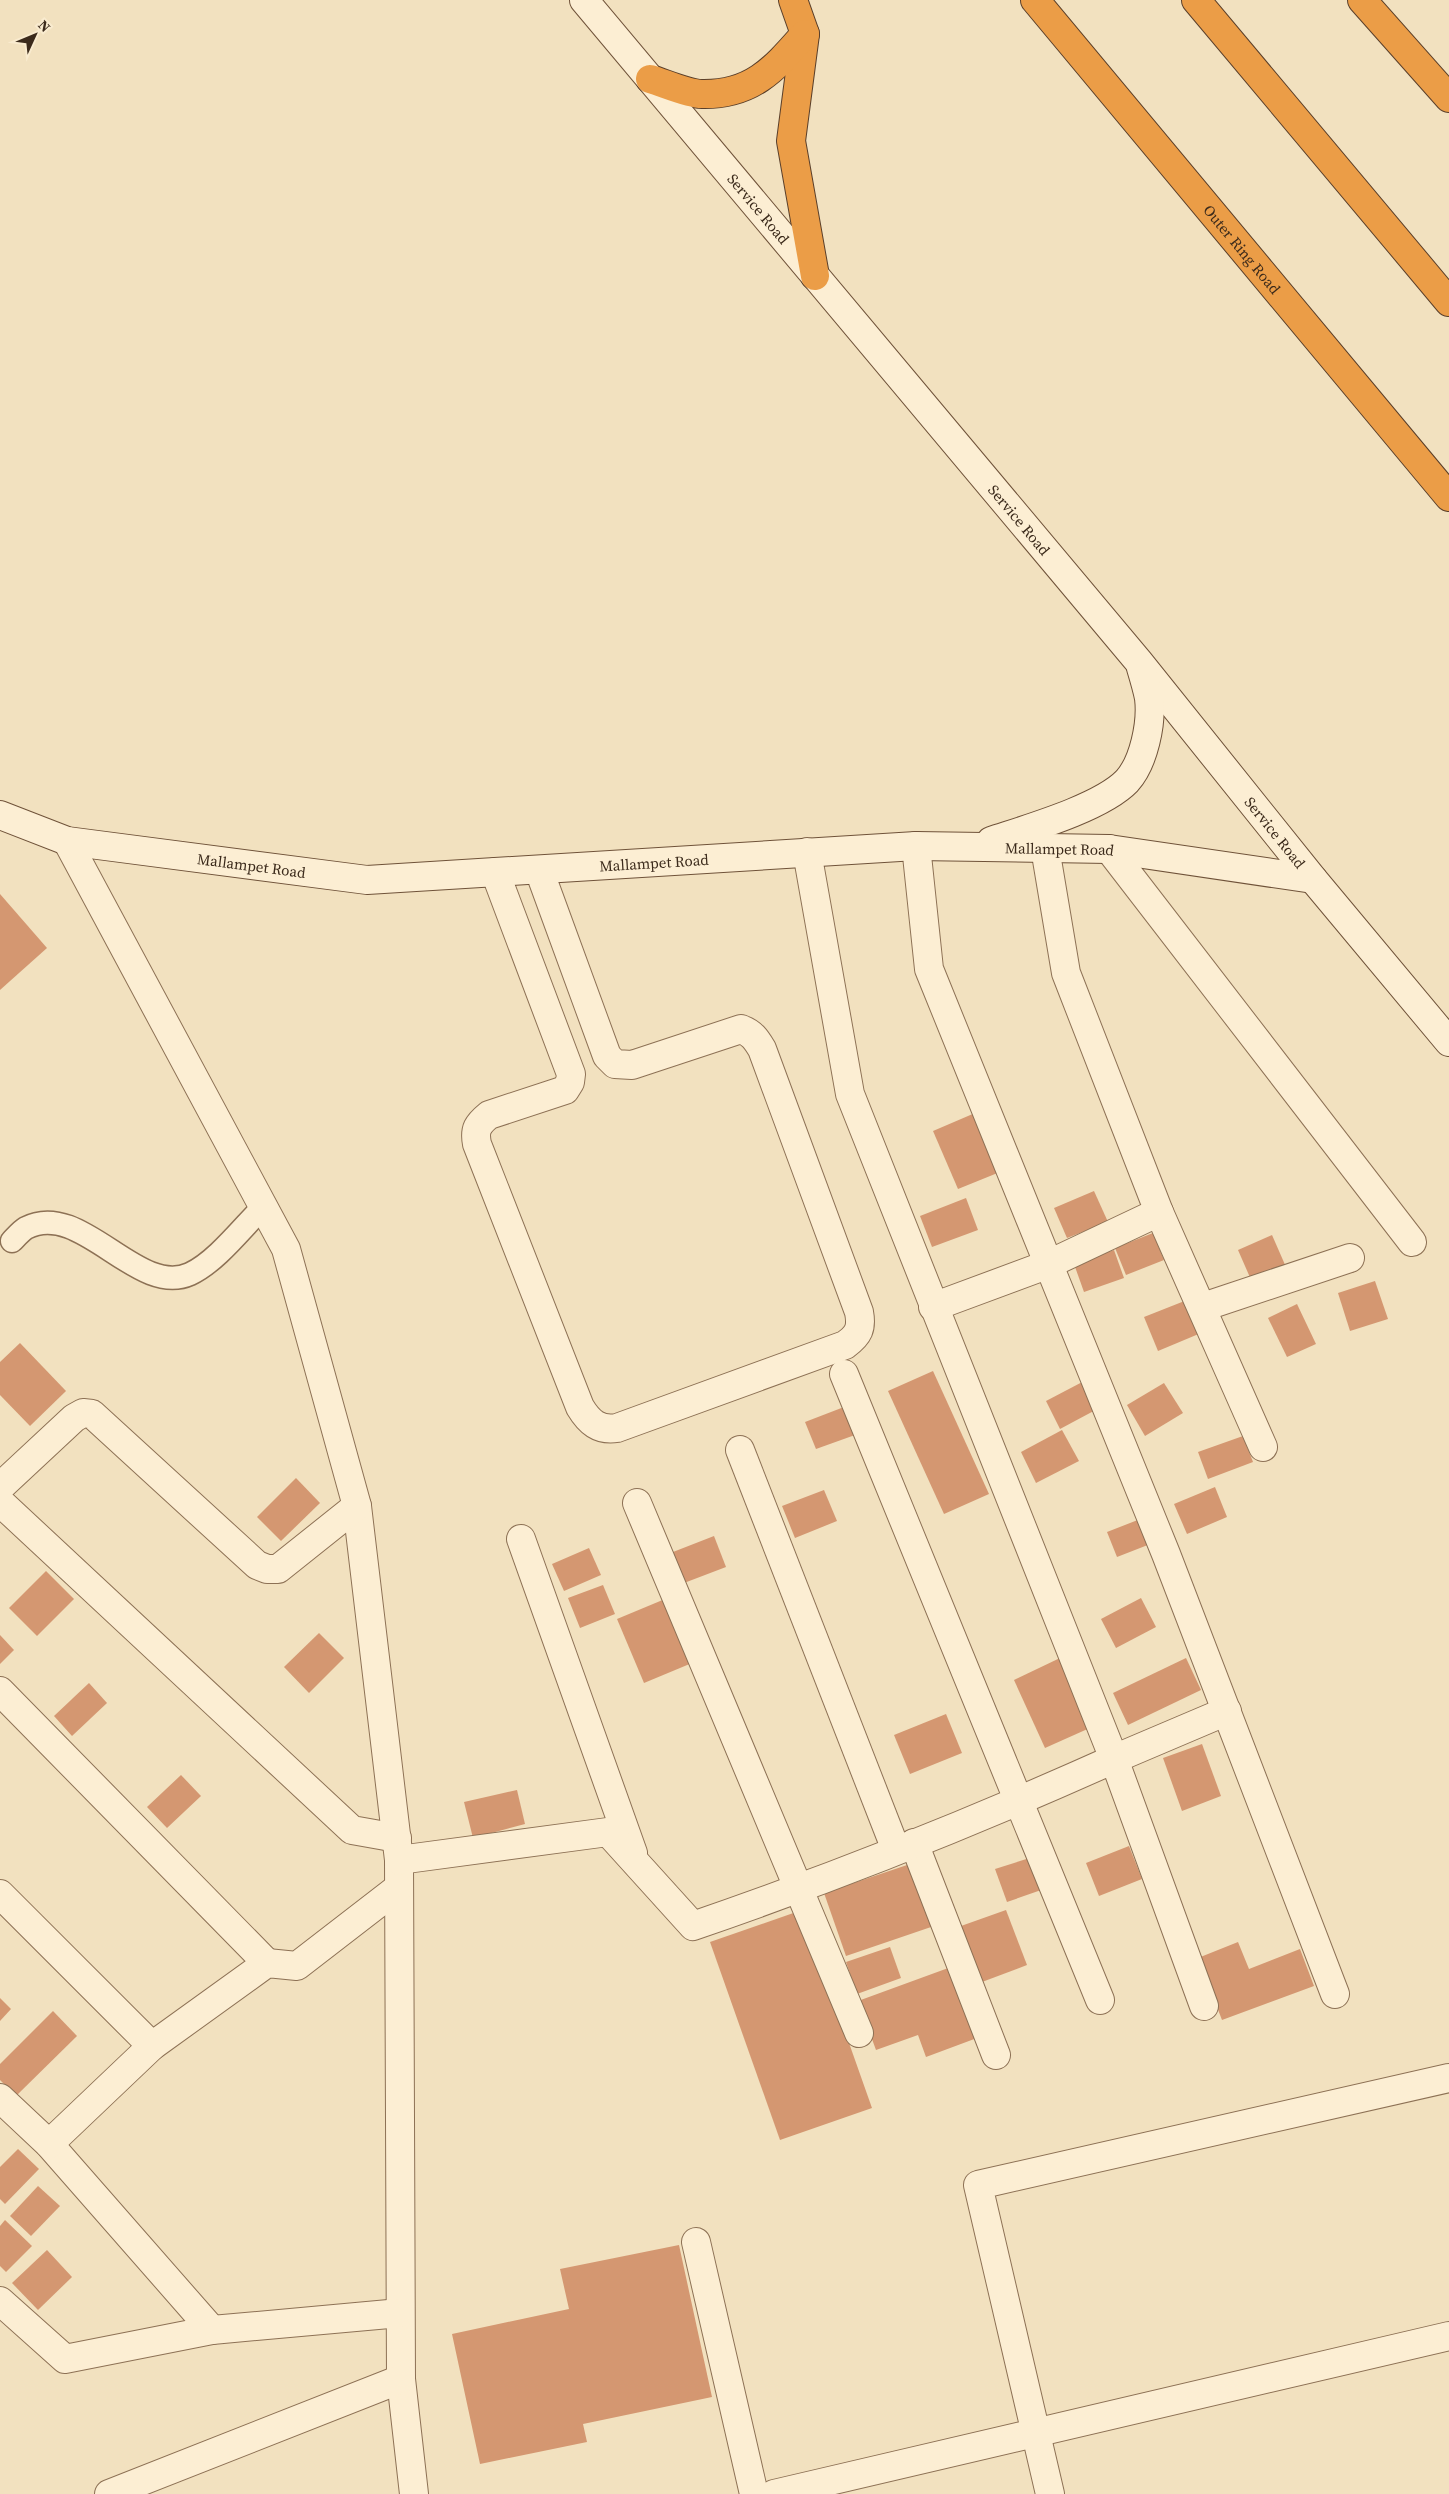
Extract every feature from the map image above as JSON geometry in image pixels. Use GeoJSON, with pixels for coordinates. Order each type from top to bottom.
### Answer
{"type":"FeatureCollection","features":[{"type":"Feature","properties":{"kind":"highway"},"geometry":{"type":"LineString","coordinates":[[793,0],[805,34],[792,141],[815,276]]}},
{"type":"Feature","properties":{"kind":"highway","name":"Outer Ring Road"},"geometry":{"type":"LineString","coordinates":[[1035,0],[1449,497]]}},
{"type":"Feature","properties":{"kind":"highway"},"geometry":{"type":"LineString","coordinates":[[1196,0],[1449,302]]}},
{"type":"Feature","properties":{"kind":"highway"},"geometry":{"type":"LineString","coordinates":[[1362,0],[1449,98]]}},
{"type":"Feature","properties":{"kind":"highway"},"geometry":{"type":"LineString","coordinates":[[650,79],[701,94],[742,88],[772,71],[805,34]]}},
{"type":"Feature","properties":{"kind":"street","name":"Service Road"},"geometry":{"type":"LineString","coordinates":[[584,0],[1139,662],[1313,879],[1449,1042]]}},
{"type":"Feature","properties":{"kind":"street"},"geometry":{"type":"LineString","coordinates":[[973,847],[1062,817],[1110,793],[1127,781],[1138,763],[1148,728],[1149,699],[1139,662]]}},
{"type":"Feature","properties":{"kind":"street","name":"Mallampet Road"},"geometry":{"type":"LineString","coordinates":[[0,816],[67,841],[367,880],[916,846],[1109,849],[1313,879]]}},
{"type":"Feature","properties":{"kind":"street"},"geometry":{"type":"LineString","coordinates":[[67,841],[286,1249],[357,1506],[398,1849],[401,2379],[414,2494]]}},
{"type":"Feature","properties":{"kind":"street"},"geometry":{"type":"LineString","coordinates":[[916,846],[929,969],[1227,1711],[1335,1994]]}},
{"type":"Feature","properties":{"kind":"street"},"geometry":{"type":"LineString","coordinates":[[1046,848],[1066,973],[1159,1212],[1204,1308],[1263,1448]]}},
{"type":"Feature","properties":{"kind":"street"},"geometry":{"type":"LineString","coordinates":[[1109,849],[1412,1242]]}},
{"type":"Feature","properties":{"kind":"street"},"geometry":{"type":"LineString","coordinates":[[807,852],[850,1094],[1114,1758],[1204,2006]]}},
{"type":"Feature","properties":{"kind":"street"},"geometry":{"type":"LineString","coordinates":[[495,872],[571,1074],[570,1082],[565,1090],[489,1116],[479,1123],[475,1133],[576,1398],[587,1419],[597,1427],[607,1430],[617,1428],[845,1345],[856,1337],[862,1325],[859,1312],[756,1038],[749,1032],[741,1030],[632,1065],[615,1064],[607,1056],[539,870]]}},
{"type":"Feature","properties":{"kind":"street"},"geometry":{"type":"LineString","coordinates":[[933,1306],[1048,1264],[1159,1212]]}},
{"type":"Feature","properties":{"kind":"street"},"geometry":{"type":"LineString","coordinates":[[1204,1308],[1350,1258]]}},
{"type":"Feature","properties":{"kind":"street"},"geometry":{"type":"LineString","coordinates":[[844,1374],[1100,2000]]}},
{"type":"Feature","properties":{"kind":"street"},"geometry":{"type":"LineString","coordinates":[[0,1487],[74,1418],[83,1414],[92,1414],[257,1565],[267,1569],[278,1569],[357,1506]]}},
{"type":"Feature","properties":{"kind":"street"},"geometry":{"type":"LineString","coordinates":[[740,1450],[905,1846],[996,2055]]}},
{"type":"Feature","properties":{"kind":"street"},"geometry":{"type":"LineString","coordinates":[[0,1502],[352,1830],[398,1849],[608,1832],[693,1926],[799,1890],[1020,1801],[1114,1758],[1227,1711]]}},
{"type":"Feature","properties":{"kind":"street"},"geometry":{"type":"LineString","coordinates":[[637,1503],[859,2033]]}},
{"type":"Feature","properties":{"kind":"street"},"geometry":{"type":"LineString","coordinates":[[521,1539],[637,1864]]}},
{"type":"Feature","properties":{"kind":"street"},"geometry":{"type":"LineString","coordinates":[[0,1691],[267,1963],[297,1966],[398,1888]]}},
{"type":"Feature","properties":{"kind":"street"},"geometry":{"type":"LineString","coordinates":[[0,1894],[152,2046]]}},
{"type":"Feature","properties":{"kind":"street"},"geometry":{"type":"LineString","coordinates":[[49,2144],[152,2046],[267,1963]]}},
{"type":"Feature","properties":{"kind":"street"},"geometry":{"type":"LineString","coordinates":[[1050,2494],[978,2185],[1449,2078]]}},
{"type":"Feature","properties":{"kind":"street"},"geometry":{"type":"LineString","coordinates":[[0,2098],[49,2144],[212,2330]]}},
{"type":"Feature","properties":{"kind":"street"},"geometry":{"type":"LineString","coordinates":[[696,2242],[754,2494]]}},
{"type":"Feature","properties":{"kind":"street"},"geometry":{"type":"LineString","coordinates":[[0,2301],[65,2359],[212,2330],[400,2313]]}},
{"type":"Feature","properties":{"kind":"street"},"geometry":{"type":"LineString","coordinates":[[774,2494],[1449,2336]]}},
{"type":"Feature","properties":{"kind":"street"},"geometry":{"type":"LineString","coordinates":[[108,2494],[401,2379]]}},
{"type":"Feature","properties":{"kind":"lane"},"geometry":{"type":"LineString","coordinates":[[12,1241],[26,1228],[45,1222],[70,1226],[143,1270],[169,1278],[188,1275],[206,1264],[263,1207]]}},
{"type":"Feature","properties":{"kind":"building"},"geometry":{"type":"Polygon","coordinates":[[[0,894],[47,948],[0,990],[0,894]]]}},
{"type":"Feature","properties":{"kind":"building"},"geometry":{"type":"Polygon","coordinates":[[[975,1113],[1000,1172],[958,1189],[933,1131],[975,1113]]]}},
{"type":"Feature","properties":{"kind":"building"},"geometry":{"type":"Polygon","coordinates":[[[1094,1191],[1108,1222],[1067,1238],[1054,1208],[1094,1191]]]}},
{"type":"Feature","properties":{"kind":"building"},"geometry":{"type":"Polygon","coordinates":[[[966,1198],[978,1230],[932,1247],[920,1216],[966,1198]]]}},
{"type":"Feature","properties":{"kind":"building"},"geometry":{"type":"Polygon","coordinates":[[[1153,1233],[1164,1260],[1126,1275],[1115,1248],[1153,1233]]]}},
{"type":"Feature","properties":{"kind":"building"},"geometry":{"type":"Polygon","coordinates":[[[1272,1235],[1286,1267],[1252,1282],[1238,1250],[1272,1235]]]}},
{"type":"Feature","properties":{"kind":"building"},"geometry":{"type":"Polygon","coordinates":[[[1114,1250],[1124,1278],[1084,1292],[1074,1264],[1114,1250]]]}},
{"type":"Feature","properties":{"kind":"building"},"geometry":{"type":"Polygon","coordinates":[[[1375,1281],[1388,1319],[1350,1331],[1338,1293],[1375,1281]]]}},
{"type":"Feature","properties":{"kind":"building"},"geometry":{"type":"Polygon","coordinates":[[[1187,1300],[1201,1333],[1158,1351],[1144,1317],[1187,1300]]]}},
{"type":"Feature","properties":{"kind":"building"},"geometry":{"type":"Polygon","coordinates":[[[1297,1304],[1316,1344],[1287,1357],[1268,1318],[1297,1304]]]}},
{"type":"Feature","properties":{"kind":"building"},"geometry":{"type":"Polygon","coordinates":[[[20,1343],[66,1391],[30,1426],[0,1395],[0,1362],[20,1343]]]}},
{"type":"Feature","properties":{"kind":"building"},"geometry":{"type":"Polygon","coordinates":[[[933,1371],[989,1494],[944,1514],[888,1391],[933,1371]]]}},
{"type":"Feature","properties":{"kind":"building"},"geometry":{"type":"Polygon","coordinates":[[[1088,1379],[1103,1406],[1060,1429],[1046,1401],[1088,1379]]]}},
{"type":"Feature","properties":{"kind":"building"},"geometry":{"type":"Polygon","coordinates":[[[1164,1383],[1183,1413],[1145,1436],[1127,1405],[1164,1383]]]}},
{"type":"Feature","properties":{"kind":"building"},"geometry":{"type":"Polygon","coordinates":[[[844,1407],[855,1435],[816,1449],[805,1422],[844,1407]]]}},
{"type":"Feature","properties":{"kind":"building"},"geometry":{"type":"Polygon","coordinates":[[[1062,1430],[1079,1461],[1036,1483],[1021,1452],[1062,1430]]]}},
{"type":"Feature","properties":{"kind":"building"},"geometry":{"type":"Polygon","coordinates":[[[1243,1436],[1253,1462],[1208,1479],[1198,1452],[1243,1436]]]}},
{"type":"Feature","properties":{"kind":"building"},"geometry":{"type":"Polygon","coordinates":[[[296,1478],[320,1503],[281,1541],[257,1517],[296,1478]]]}},
{"type":"Feature","properties":{"kind":"building"},"geometry":{"type":"Polygon","coordinates":[[[1215,1487],[1227,1517],[1187,1534],[1174,1504],[1215,1487]]]}},
{"type":"Feature","properties":{"kind":"building"},"geometry":{"type":"Polygon","coordinates":[[[824,1490],[837,1521],[795,1538],[782,1506],[824,1490]]]}},
{"type":"Feature","properties":{"kind":"building"},"geometry":{"type":"Polygon","coordinates":[[[1148,1516],[1158,1541],[1117,1557],[1107,1532],[1148,1516]]]}},
{"type":"Feature","properties":{"kind":"building"},"geometry":{"type":"Polygon","coordinates":[[[714,1536],[726,1567],[684,1583],[673,1552],[714,1536]]]}},
{"type":"Feature","properties":{"kind":"building"},"geometry":{"type":"Polygon","coordinates":[[[589,1548],[601,1575],[564,1591],[552,1564],[589,1548]]]}},
{"type":"Feature","properties":{"kind":"building"},"geometry":{"type":"Polygon","coordinates":[[[46,1571],[74,1599],[37,1636],[9,1608],[46,1571]]]}},
{"type":"Feature","properties":{"kind":"building"},"geometry":{"type":"Polygon","coordinates":[[[603,1585],[615,1614],[580,1628],[568,1598],[603,1585]]]}},
{"type":"Feature","properties":{"kind":"building"},"geometry":{"type":"Polygon","coordinates":[[[1141,1598],[1156,1627],[1116,1648],[1101,1619],[1141,1598]]]}},
{"type":"Feature","properties":{"kind":"building"},"geometry":{"type":"Polygon","coordinates":[[[665,1599],[692,1663],[644,1683],[617,1619],[665,1599]]]}},
{"type":"Feature","properties":{"kind":"building"},"geometry":{"type":"Polygon","coordinates":[[[319,1633],[344,1658],[309,1693],[284,1667],[319,1633]]]}},
{"type":"Feature","properties":{"kind":"building"},"geometry":{"type":"Polygon","coordinates":[[[0,1635],[14,1650],[0,1664],[0,1635]]]}},
{"type":"Feature","properties":{"kind":"building"},"geometry":{"type":"Polygon","coordinates":[[[1060,1658],[1092,1727],[1045,1748],[1014,1680],[1060,1658]]]}},
{"type":"Feature","properties":{"kind":"building"},"geometry":{"type":"Polygon","coordinates":[[[1186,1658],[1201,1690],[1128,1725],[1113,1693],[1186,1658]]]}},
{"type":"Feature","properties":{"kind":"building"},"geometry":{"type":"Polygon","coordinates":[[[89,1683],[107,1703],[72,1736],[54,1716],[89,1683]]]}},
{"type":"Feature","properties":{"kind":"building"},"geometry":{"type":"Polygon","coordinates":[[[946,1714],[962,1753],[910,1774],[894,1735],[946,1714]]]}},
{"type":"Feature","properties":{"kind":"building"},"geometry":{"type":"Polygon","coordinates":[[[1202,1744],[1221,1796],[1182,1811],[1163,1758],[1202,1744]]]}},
{"type":"Feature","properties":{"kind":"building"},"geometry":{"type":"Polygon","coordinates":[[[181,1775],[201,1796],[167,1828],[147,1807],[181,1775]]]}},
{"type":"Feature","properties":{"kind":"building"},"geometry":{"type":"Polygon","coordinates":[[[517,1790],[525,1824],[473,1838],[464,1802],[517,1790]]]}},
{"type":"Feature","properties":{"kind":"building"},"geometry":{"type":"Polygon","coordinates":[[[1129,1846],[1142,1879],[1099,1896],[1086,1863],[1129,1846]]]}},
{"type":"Feature","properties":{"kind":"building"},"geometry":{"type":"Polygon","coordinates":[[[1036,1856],[1047,1888],[1007,1902],[995,1869],[1036,1856]]]}},
{"type":"Feature","properties":{"kind":"building"},"geometry":{"type":"Polygon","coordinates":[[[913,1863],[934,1926],[846,1956],[824,1893],[913,1863]]]}},
{"type":"Feature","properties":{"kind":"building"},"geometry":{"type":"Polygon","coordinates":[[[802,1910],[872,2108],[780,2140],[710,1942],[802,1910]]]}},
{"type":"Feature","properties":{"kind":"building"},"geometry":{"type":"Polygon","coordinates":[[[1006,1910],[1027,1965],[982,1982],[961,1926],[1006,1910]]]}},
{"type":"Feature","properties":{"kind":"building"},"geometry":{"type":"Polygon","coordinates":[[[1238,1942],[1249,1969],[1300,1949],[1314,1986],[1222,2020],[1198,1958],[1238,1942]]]}},
{"type":"Feature","properties":{"kind":"building"},"geometry":{"type":"Polygon","coordinates":[[[890,1947],[901,1978],[857,1994],[846,1962],[890,1947]]]}},
{"type":"Feature","properties":{"kind":"building"},"geometry":{"type":"Polygon","coordinates":[[[951,1967],[977,2038],[926,2057],[918,2035],[876,2050],[858,2001],[951,1967]]]}},
{"type":"Feature","properties":{"kind":"building"},"geometry":{"type":"Polygon","coordinates":[[[0,1998],[11,2009],[0,2021],[0,1998]]]}},
{"type":"Feature","properties":{"kind":"building"},"geometry":{"type":"Polygon","coordinates":[[[53,2011],[77,2036],[16,2096],[0,2080],[0,2064],[53,2011]]]}},
{"type":"Feature","properties":{"kind":"building"},"geometry":{"type":"Polygon","coordinates":[[[18,2149],[39,2169],[5,2204],[0,2199],[0,2167],[18,2149]]]}},
{"type":"Feature","properties":{"kind":"building"},"geometry":{"type":"Polygon","coordinates":[[[38,2186],[60,2206],[31,2236],[10,2216],[38,2186]]]}},
{"type":"Feature","properties":{"kind":"building"},"geometry":{"type":"Polygon","coordinates":[[[5,2220],[32,2246],[6,2272],[0,2266],[0,2226],[5,2220]]]}},
{"type":"Feature","properties":{"kind":"building"},"geometry":{"type":"Polygon","coordinates":[[[679,2245],[712,2397],[583,2424],[587,2442],[480,2464],[452,2334],[569,2309],[560,2269],[679,2245]]]}},
{"type":"Feature","properties":{"kind":"building"},"geometry":{"type":"Polygon","coordinates":[[[47,2250],[72,2277],[38,2310],[12,2283],[47,2250]]]}}]}
